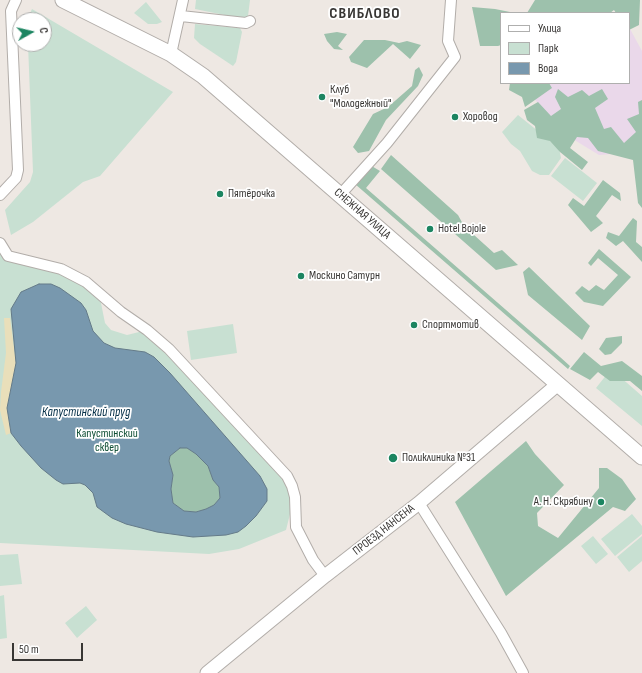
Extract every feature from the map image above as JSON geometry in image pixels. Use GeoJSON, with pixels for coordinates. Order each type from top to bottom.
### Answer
{"type":"FeatureCollection","features":[{"type":"Feature","properties":{"kind":"main road","name":"СНЕЖНАЯ УЛИЦА"},"geometry":{"type":"LineString","coordinates":[[63,0],[171,54],[203,76],[642,457]]}},
{"type":"Feature","properties":{"kind":"street"},"geometry":{"type":"LineString","coordinates":[[0,195],[16,178],[18,170],[11,11],[16,0]]}},
{"type":"Feature","properties":{"kind":"street"},"geometry":{"type":"LineString","coordinates":[[171,54],[181,16],[183,0]]}},
{"type":"Feature","properties":{"kind":"street"},"geometry":{"type":"LineString","coordinates":[[340,194],[387,143],[456,57],[448,40],[451,0]]}},
{"type":"Feature","properties":{"kind":"street"},"geometry":{"type":"LineString","coordinates":[[181,16],[246,23],[250,21]]}},
{"type":"Feature","properties":{"kind":"street"},"geometry":{"type":"LineString","coordinates":[[0,243],[8,256],[61,269],[86,282],[121,312],[147,330],[169,349],[287,476],[292,486],[295,498],[296,527],[313,560],[325,576]]}},
{"type":"Feature","properties":{"kind":"street","name":"ПРОЕЗД НАНСЕНА"},"geometry":{"type":"LineString","coordinates":[[207,673],[325,576],[419,503],[558,384]]}},
{"type":"Feature","properties":{"kind":"street"},"geometry":{"type":"LineString","coordinates":[[419,503],[501,633],[523,673]]}},
{"type":"Feature","properties":{"kind":"shaded area"},"geometry":{"type":"Polygon","coordinates":[[[630,29],[642,51],[642,134],[612,154],[599,155],[563,133],[531,95],[530,84],[630,84],[630,29]]]}},
{"type":"Feature","properties":{"kind":"green space"},"geometry":{"type":"Polygon","coordinates":[[[196,0],[250,0],[248,16],[244,19],[195,9],[196,0]]]}},
{"type":"Feature","properties":{"kind":"green space"},"geometry":{"type":"Polygon","coordinates":[[[535,0],[640,0],[639,25],[630,30],[630,12],[615,12],[614,10],[611,12],[528,12],[535,0]]]}},
{"type":"Feature","properties":{"kind":"green space"},"geometry":{"type":"Polygon","coordinates":[[[146,2],[162,22],[157,24],[148,24],[134,13],[146,2]]]}},
{"type":"Feature","properties":{"kind":"green space"},"geometry":{"type":"Polygon","coordinates":[[[472,7],[510,12],[500,12],[500,45],[480,46],[472,7]]]}},
{"type":"Feature","properties":{"kind":"green space"},"geometry":{"type":"Polygon","coordinates":[[[52,21],[173,92],[100,176],[83,182],[33,222],[11,235],[5,210],[30,182],[33,172],[28,52],[52,52],[52,21]]]}},
{"type":"Feature","properties":{"kind":"green space"},"geometry":{"type":"Polygon","coordinates":[[[195,24],[240,28],[242,32],[236,62],[233,66],[200,44],[194,38],[195,24]]]}},
{"type":"Feature","properties":{"kind":"green space"},"geometry":{"type":"Polygon","coordinates":[[[337,32],[347,34],[338,46],[343,50],[334,49],[327,41],[324,34],[337,32]]]}},
{"type":"Feature","properties":{"kind":"green space"},"geometry":{"type":"Polygon","coordinates":[[[364,40],[385,40],[399,43],[407,41],[421,45],[410,59],[393,44],[367,68],[351,62],[349,57],[364,40]]]}},
{"type":"Feature","properties":{"kind":"green space"},"geometry":{"type":"Polygon","coordinates":[[[419,67],[423,75],[418,86],[386,120],[369,151],[358,153],[353,147],[373,114],[388,107],[412,86],[415,70],[419,67]]]}},
{"type":"Feature","properties":{"kind":"green space"},"geometry":{"type":"Polygon","coordinates":[[[510,84],[550,84],[552,88],[525,107],[522,97],[509,90],[510,84]]]}},
{"type":"Feature","properties":{"kind":"green space"},"geometry":{"type":"Polygon","coordinates":[[[558,89],[568,97],[582,90],[589,96],[602,89],[608,99],[595,108],[604,129],[611,127],[624,143],[636,132],[627,119],[639,114],[638,102],[642,100],[642,208],[638,203],[633,160],[598,151],[588,138],[577,137],[570,148],[588,162],[582,170],[560,152],[550,141],[537,138],[535,126],[527,120],[524,110],[538,102],[551,116],[561,109],[555,97],[558,89]]]}},
{"type":"Feature","properties":{"kind":"green space"},"geometry":{"type":"Polygon","coordinates":[[[518,115],[559,148],[561,158],[549,175],[540,175],[532,171],[520,151],[511,144],[502,132],[518,115]]]}},
{"type":"Feature","properties":{"kind":"green space"},"geometry":{"type":"Polygon","coordinates":[[[391,155],[458,215],[464,226],[494,253],[502,250],[518,265],[496,270],[381,169],[391,155]]]}},
{"type":"Feature","properties":{"kind":"green space"},"geometry":{"type":"Polygon","coordinates":[[[565,158],[597,183],[583,201],[551,176],[565,158]]]}},
{"type":"Feature","properties":{"kind":"green space"},"geometry":{"type":"Polygon","coordinates":[[[370,165],[380,171],[366,188],[560,357],[570,366],[568,369],[355,184],[370,165]]]}},
{"type":"Feature","properties":{"kind":"green space"},"geometry":{"type":"Polygon","coordinates":[[[603,180],[620,193],[621,201],[612,195],[596,216],[603,223],[591,232],[568,205],[573,198],[584,206],[603,180]]]}},
{"type":"Feature","properties":{"kind":"green space"},"geometry":{"type":"Polygon","coordinates":[[[633,218],[637,221],[636,242],[642,247],[642,262],[623,241],[616,246],[606,238],[608,232],[619,236],[633,218]]]}},
{"type":"Feature","properties":{"kind":"green space","name":"Капустинский пруд"},"geometry":{"type":"Polygon","coordinates":[[[0,248],[65,273],[100,298],[105,323],[111,330],[127,335],[143,331],[159,342],[284,478],[291,499],[290,514],[286,530],[239,549],[209,554],[0,543],[0,248]]]}},
{"type":"Feature","properties":{"kind":"green space"},"geometry":{"type":"Polygon","coordinates":[[[599,249],[631,277],[603,306],[584,302],[575,293],[582,286],[589,291],[596,285],[604,290],[618,275],[598,258],[591,266],[588,263],[599,249]]]}},
{"type":"Feature","properties":{"kind":"green space"},"geometry":{"type":"Polygon","coordinates":[[[529,267],[590,326],[582,340],[528,295],[523,272],[529,267]]]}},
{"type":"Feature","properties":{"kind":"green space"},"geometry":{"type":"Polygon","coordinates":[[[233,324],[237,353],[191,360],[187,331],[233,324]]]}},
{"type":"Feature","properties":{"kind":"green space"},"geometry":{"type":"Polygon","coordinates":[[[622,336],[622,343],[611,354],[605,355],[599,349],[606,338],[622,336]]]}},
{"type":"Feature","properties":{"kind":"green space"},"geometry":{"type":"Polygon","coordinates":[[[584,352],[601,366],[622,361],[642,376],[642,391],[630,381],[610,381],[598,372],[590,380],[570,369],[584,352]]]}},
{"type":"Feature","properties":{"kind":"green space"},"geometry":{"type":"Polygon","coordinates":[[[611,369],[642,396],[642,426],[596,388],[611,369]]]}},
{"type":"Feature","properties":{"kind":"green space"},"geometry":{"type":"Polygon","coordinates":[[[526,441],[535,454],[564,485],[537,513],[538,526],[558,538],[599,488],[599,468],[607,468],[622,479],[636,499],[625,511],[613,507],[506,596],[455,502],[526,441]]]}},
{"type":"Feature","properties":{"kind":"green space"},"geometry":{"type":"Polygon","coordinates":[[[180,448],[187,448],[196,454],[208,466],[213,480],[219,487],[220,498],[214,505],[196,512],[184,511],[173,503],[171,489],[173,475],[169,461],[170,456],[180,448]]]}},
{"type":"Feature","properties":{"kind":"green space"},"geometry":{"type":"Polygon","coordinates":[[[632,514],[642,526],[642,534],[615,556],[601,539],[632,514]]]}},
{"type":"Feature","properties":{"kind":"green space"},"geometry":{"type":"Polygon","coordinates":[[[593,536],[608,554],[596,564],[581,546],[593,536]]]}},
{"type":"Feature","properties":{"kind":"green space"},"geometry":{"type":"Polygon","coordinates":[[[642,536],[642,561],[629,572],[617,557],[642,536]]]}},
{"type":"Feature","properties":{"kind":"green space"},"geometry":{"type":"Polygon","coordinates":[[[18,554],[22,584],[0,586],[0,555],[18,554]]]}},
{"type":"Feature","properties":{"kind":"green space"},"geometry":{"type":"Polygon","coordinates":[[[4,595],[7,638],[0,639],[0,596],[4,595]]]}},
{"type":"Feature","properties":{"kind":"green space"},"geometry":{"type":"Polygon","coordinates":[[[86,606],[97,620],[77,638],[65,623],[86,606]]]}},
{"type":"Feature","properties":{"kind":"sand"},"geometry":{"type":"Polygon","coordinates":[[[4,318],[10,318],[16,363],[7,408],[11,433],[6,435],[0,410],[6,353],[4,318]]]}},
{"type":"Feature","properties":{"kind":"water","name":"Капустинский пруд"},"geometry":{"type":"Polygon","coordinates":[[[39,284],[51,284],[60,288],[81,303],[86,310],[93,331],[104,343],[115,348],[145,352],[154,357],[170,373],[260,476],[267,489],[267,501],[256,516],[238,532],[226,535],[193,537],[157,532],[126,524],[112,518],[97,507],[93,493],[85,485],[80,483],[63,484],[41,468],[11,433],[7,408],[16,363],[11,309],[21,292],[39,284]],[[180,448],[170,456],[169,461],[173,475],[171,489],[173,503],[184,511],[196,512],[214,505],[220,498],[219,487],[213,480],[208,466],[196,454],[187,448],[180,448]]]}},
{"type":"Feature","properties":{"kind":"place","name":"Клуб \"Молодежный\""},"geometry":{"type":"Point","coordinates":[322,97]}},
{"type":"Feature","properties":{"kind":"place","name":"Хоровод"},"geometry":{"type":"Point","coordinates":[455,117]}},
{"type":"Feature","properties":{"kind":"place","name":"Пятёрочка"},"geometry":{"type":"Point","coordinates":[220,194]}},
{"type":"Feature","properties":{"kind":"place","name":"Hotel Bojole"},"geometry":{"type":"Point","coordinates":[430,229]}},
{"type":"Feature","properties":{"kind":"place","name":"Москино Сатурн"},"geometry":{"type":"Point","coordinates":[301,276]}},
{"type":"Feature","properties":{"kind":"place","name":"Спортмотив"},"geometry":{"type":"Point","coordinates":[414,325]}},
{"type":"Feature","properties":{"kind":"place","name":"Поликлиника №31"},"geometry":{"type":"Point","coordinates":[393,458]}},
{"type":"Feature","properties":{"kind":"place","name":"А. Н. Скрябину"},"geometry":{"type":"Point","coordinates":[601,502]}},
{"type":"Feature","properties":{"kind":"district","name":"СВИБЛОВО"},"geometry":{"type":"Point","coordinates":[365,14]}},
{"type":"Feature","properties":{"kind":"park label","name":"Капустинский сквер"},"geometry":{"type":"Point","coordinates":[107,441]}}]}
